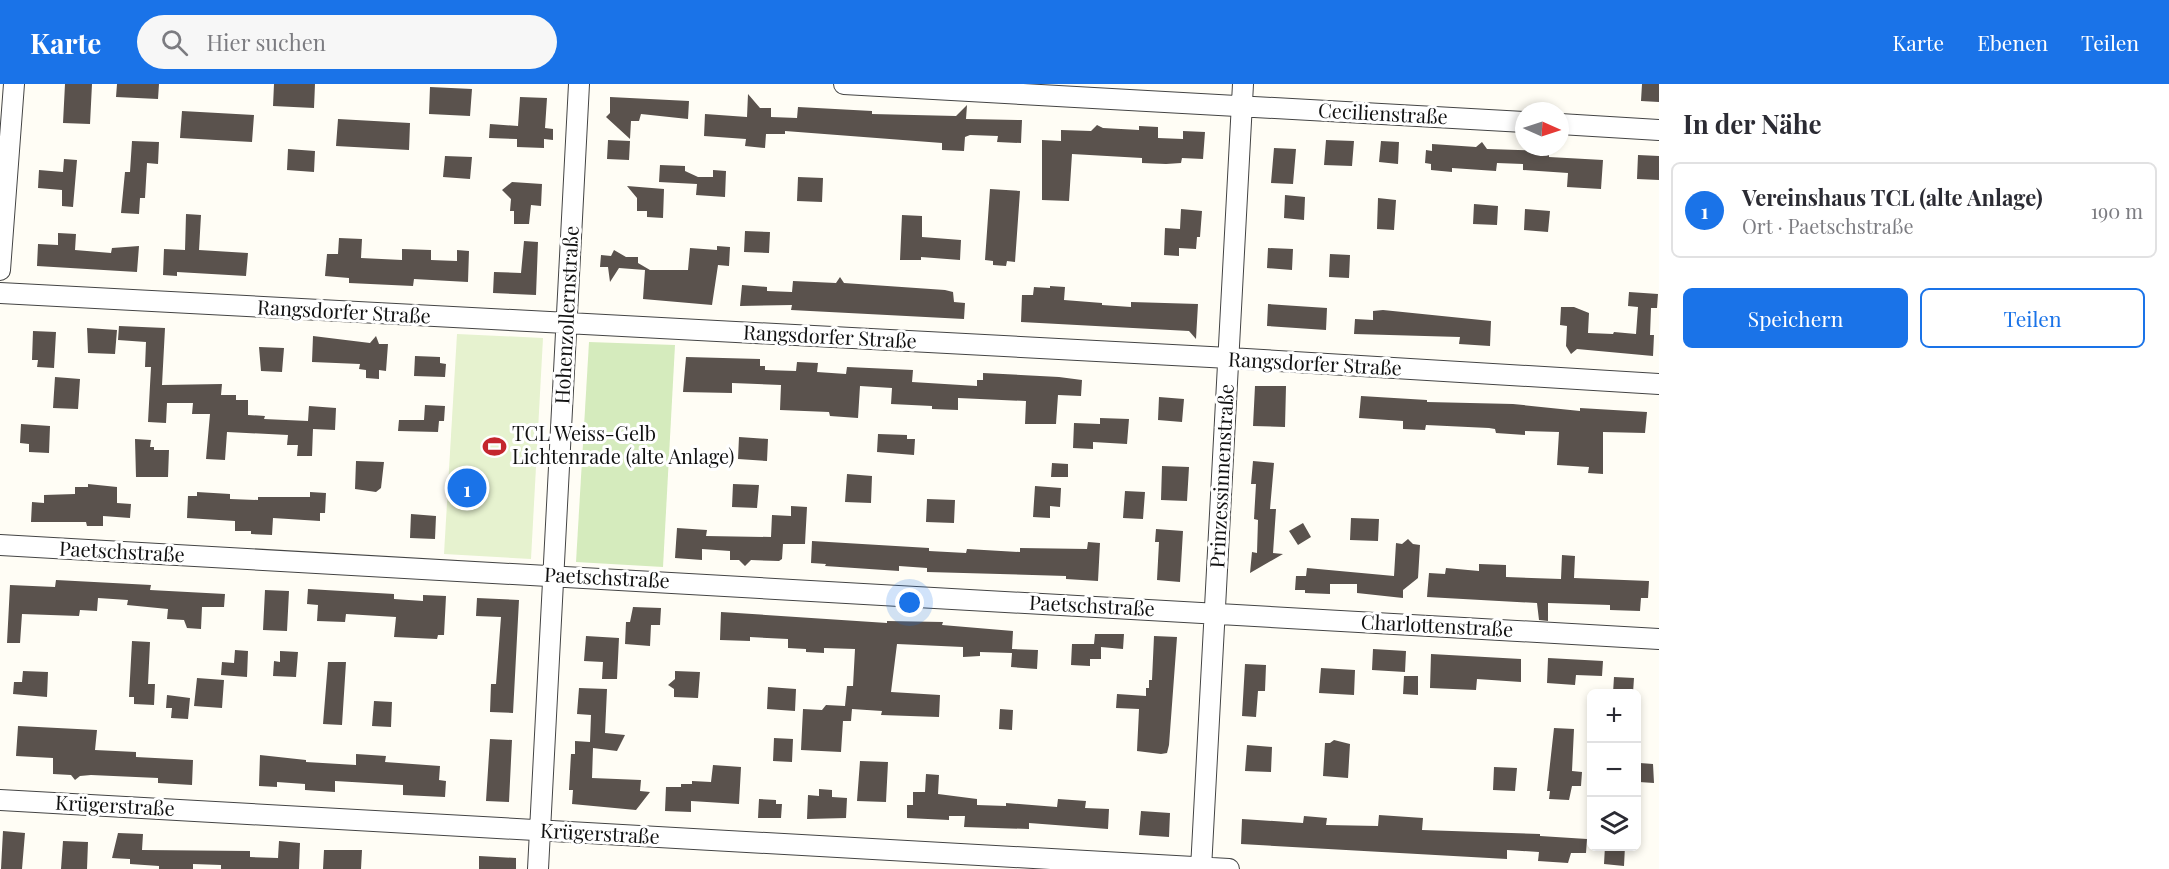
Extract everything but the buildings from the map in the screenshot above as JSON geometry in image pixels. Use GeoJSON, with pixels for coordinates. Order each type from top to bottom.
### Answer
{"type":"FeatureCollection","features":[{"type":"Feature","properties":{"kind":"street"},"geometry":{"type":"LineString","coordinates":[[0,270],[14,84]]}},
{"type":"Feature","properties":{"kind":"street","name":"Hohenzollernstraße"},"geometry":{"type":"LineString","coordinates":[[538,869],[579,84]]}},
{"type":"Feature","properties":{"kind":"street","name":"Cecilienstraße"},"geometry":{"type":"LineString","coordinates":[[844,84],[1515,121]]}},
{"type":"Feature","properties":{"kind":"street","name":"Prinzessinnenstraße"},"geometry":{"type":"LineString","coordinates":[[1201,868],[1243,84]]}},
{"type":"Feature","properties":{"kind":"street"},"geometry":{"type":"LineString","coordinates":[[1569,125],[1659,130]]}},
{"type":"Feature","properties":{"kind":"street","name":"Rangsdorfer Straße"},"geometry":{"type":"LineString","coordinates":[[0,293],[1229,358],[1659,384]]}},
{"type":"Feature","properties":{"kind":"street","name":"Paetschstraße"},"geometry":{"type":"LineString","coordinates":[[0,545],[1214,613]]}},
{"type":"Feature","properties":{"kind":"street","name":"Charlottenstraße"},"geometry":{"type":"LineString","coordinates":[[1214,613],[1659,639]]}},
{"type":"Feature","properties":{"kind":"street","name":"Krügerstraße"},"geometry":{"type":"LineString","coordinates":[[0,800],[1229,869]]}},
{"type":"Feature","properties":{"kind":"green space","name":"TCL Weiss-Gelb Lichtenrade (alte Anlage)"},"geometry":{"type":"Polygon","coordinates":[[[457,334],[543,338],[531,559],[444,554],[457,334]]]}},
{"type":"Feature","properties":{"kind":"green space"},"geometry":{"type":"Polygon","coordinates":[[[589,342],[675,345],[663,567],[576,562],[589,342]]]}},
{"type":"Feature","properties":{"kind":"place","name":"TCL Weiss-Gelb Lichtenrade (alte Anlage)"},"geometry":{"type":"Point","coordinates":[494,446]}},
{"type":"Feature","properties":{"kind":"place","name":"Vereinshaus TCL (alte Anlage)"},"geometry":{"type":"Point","coordinates":[467,488]}}]}
